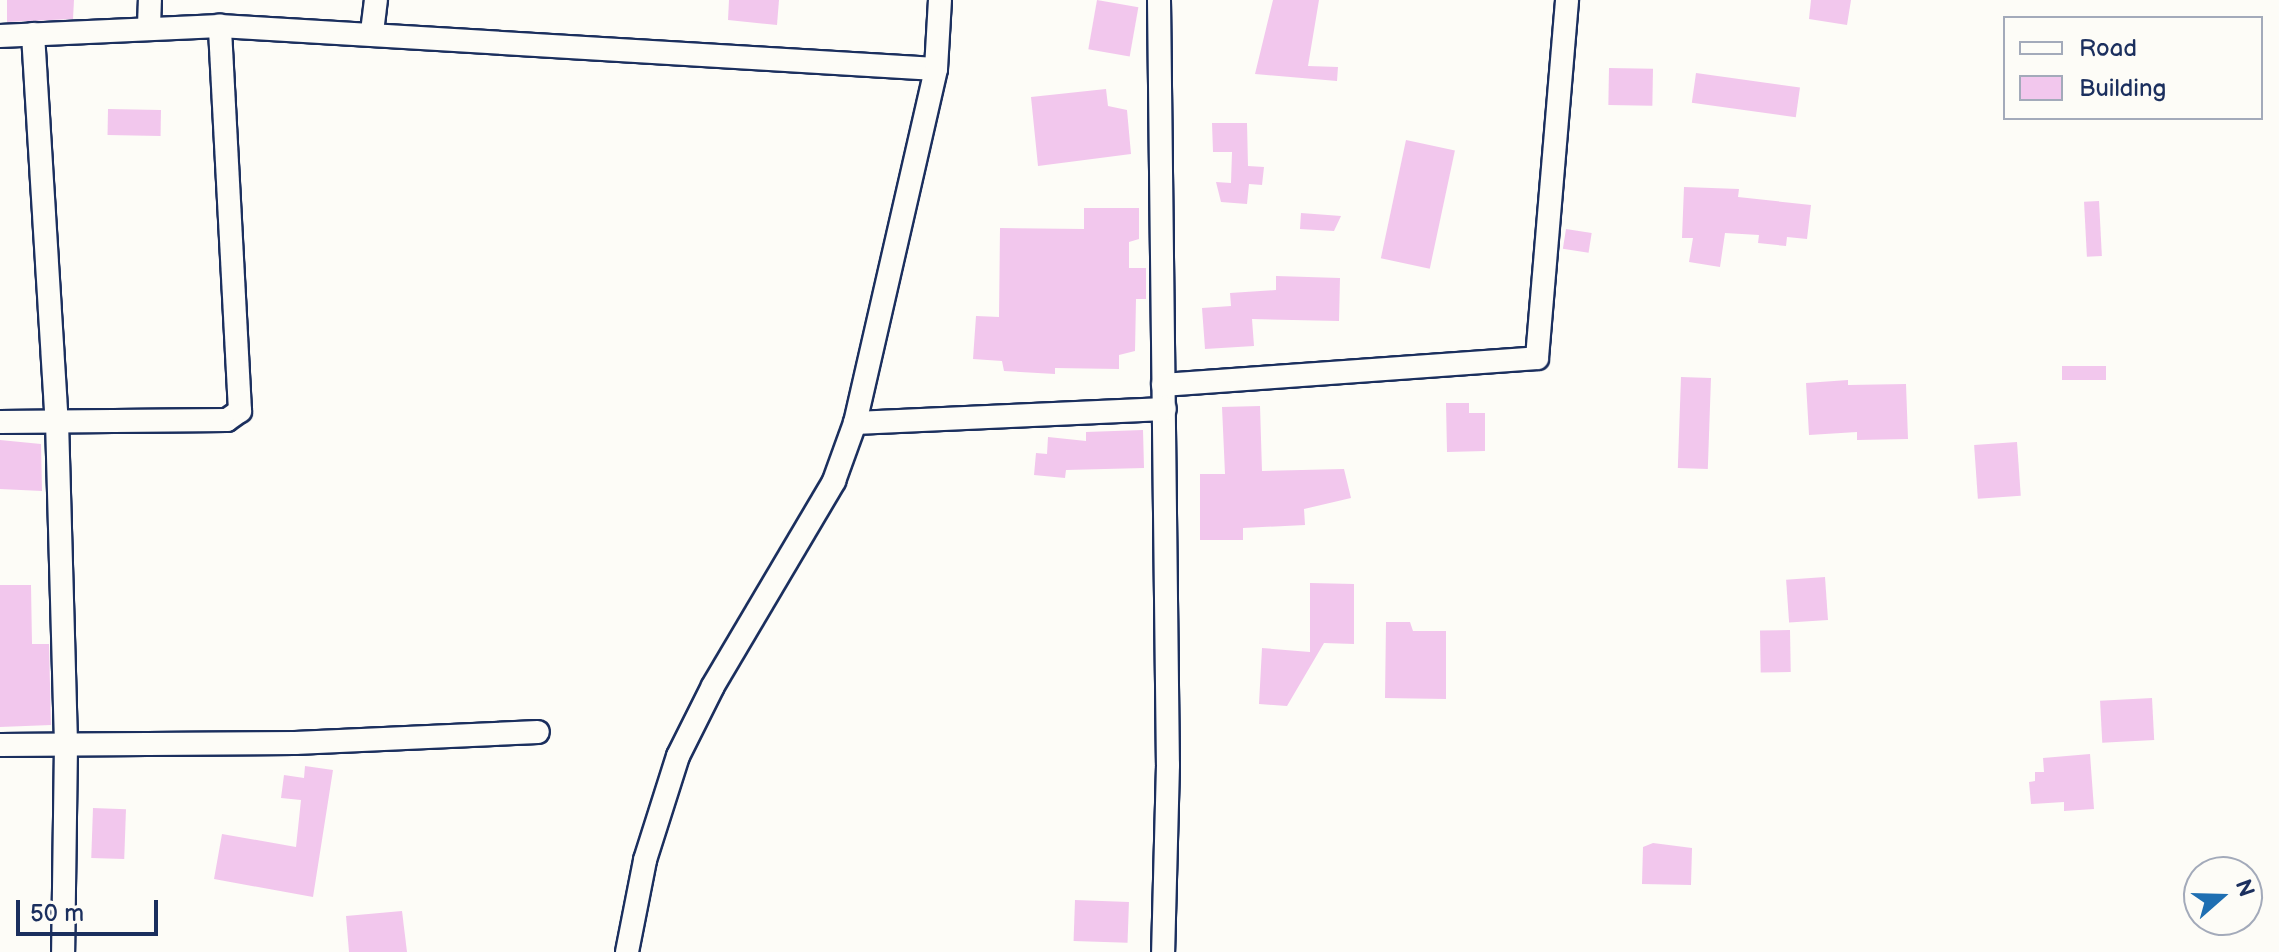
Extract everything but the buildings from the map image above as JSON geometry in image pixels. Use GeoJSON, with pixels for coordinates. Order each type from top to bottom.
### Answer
{"type":"FeatureCollection","features":[{"type":"Feature","properties":{"kind":"street"},"geometry":{"type":"LineString","coordinates":[[149,26],[150,0]]}},
{"type":"Feature","properties":{"kind":"street"},"geometry":{"type":"LineString","coordinates":[[372,32],[376,0]]}},
{"type":"Feature","properties":{"kind":"street"},"geometry":{"type":"LineString","coordinates":[[627,952],[649,848],[678,756],[713,686],[834,481],[855,423],[936,69],[940,0]]}},
{"type":"Feature","properties":{"kind":"street"},"geometry":{"type":"LineString","coordinates":[[1159,0],[1168,765],[1163,952]]}},
{"type":"Feature","properties":{"kind":"street"},"geometry":{"type":"LineString","coordinates":[[1163,385],[1537,358],[1567,0]]}},
{"type":"Feature","properties":{"kind":"street"},"geometry":{"type":"LineString","coordinates":[[0,36],[149,26],[220,26],[372,32],[936,69]]}},
{"type":"Feature","properties":{"kind":"street"},"geometry":{"type":"LineString","coordinates":[[0,422],[227,420],[240,411],[220,26]]}},
{"type":"Feature","properties":{"kind":"street"},"geometry":{"type":"LineString","coordinates":[[33,34],[57,421],[66,745],[63,952]]}},
{"type":"Feature","properties":{"kind":"street"},"geometry":{"type":"LineString","coordinates":[[855,423],[1165,409]]}},
{"type":"Feature","properties":{"kind":"street"},"geometry":{"type":"LineString","coordinates":[[0,745],[295,743],[538,732]]}}]}
